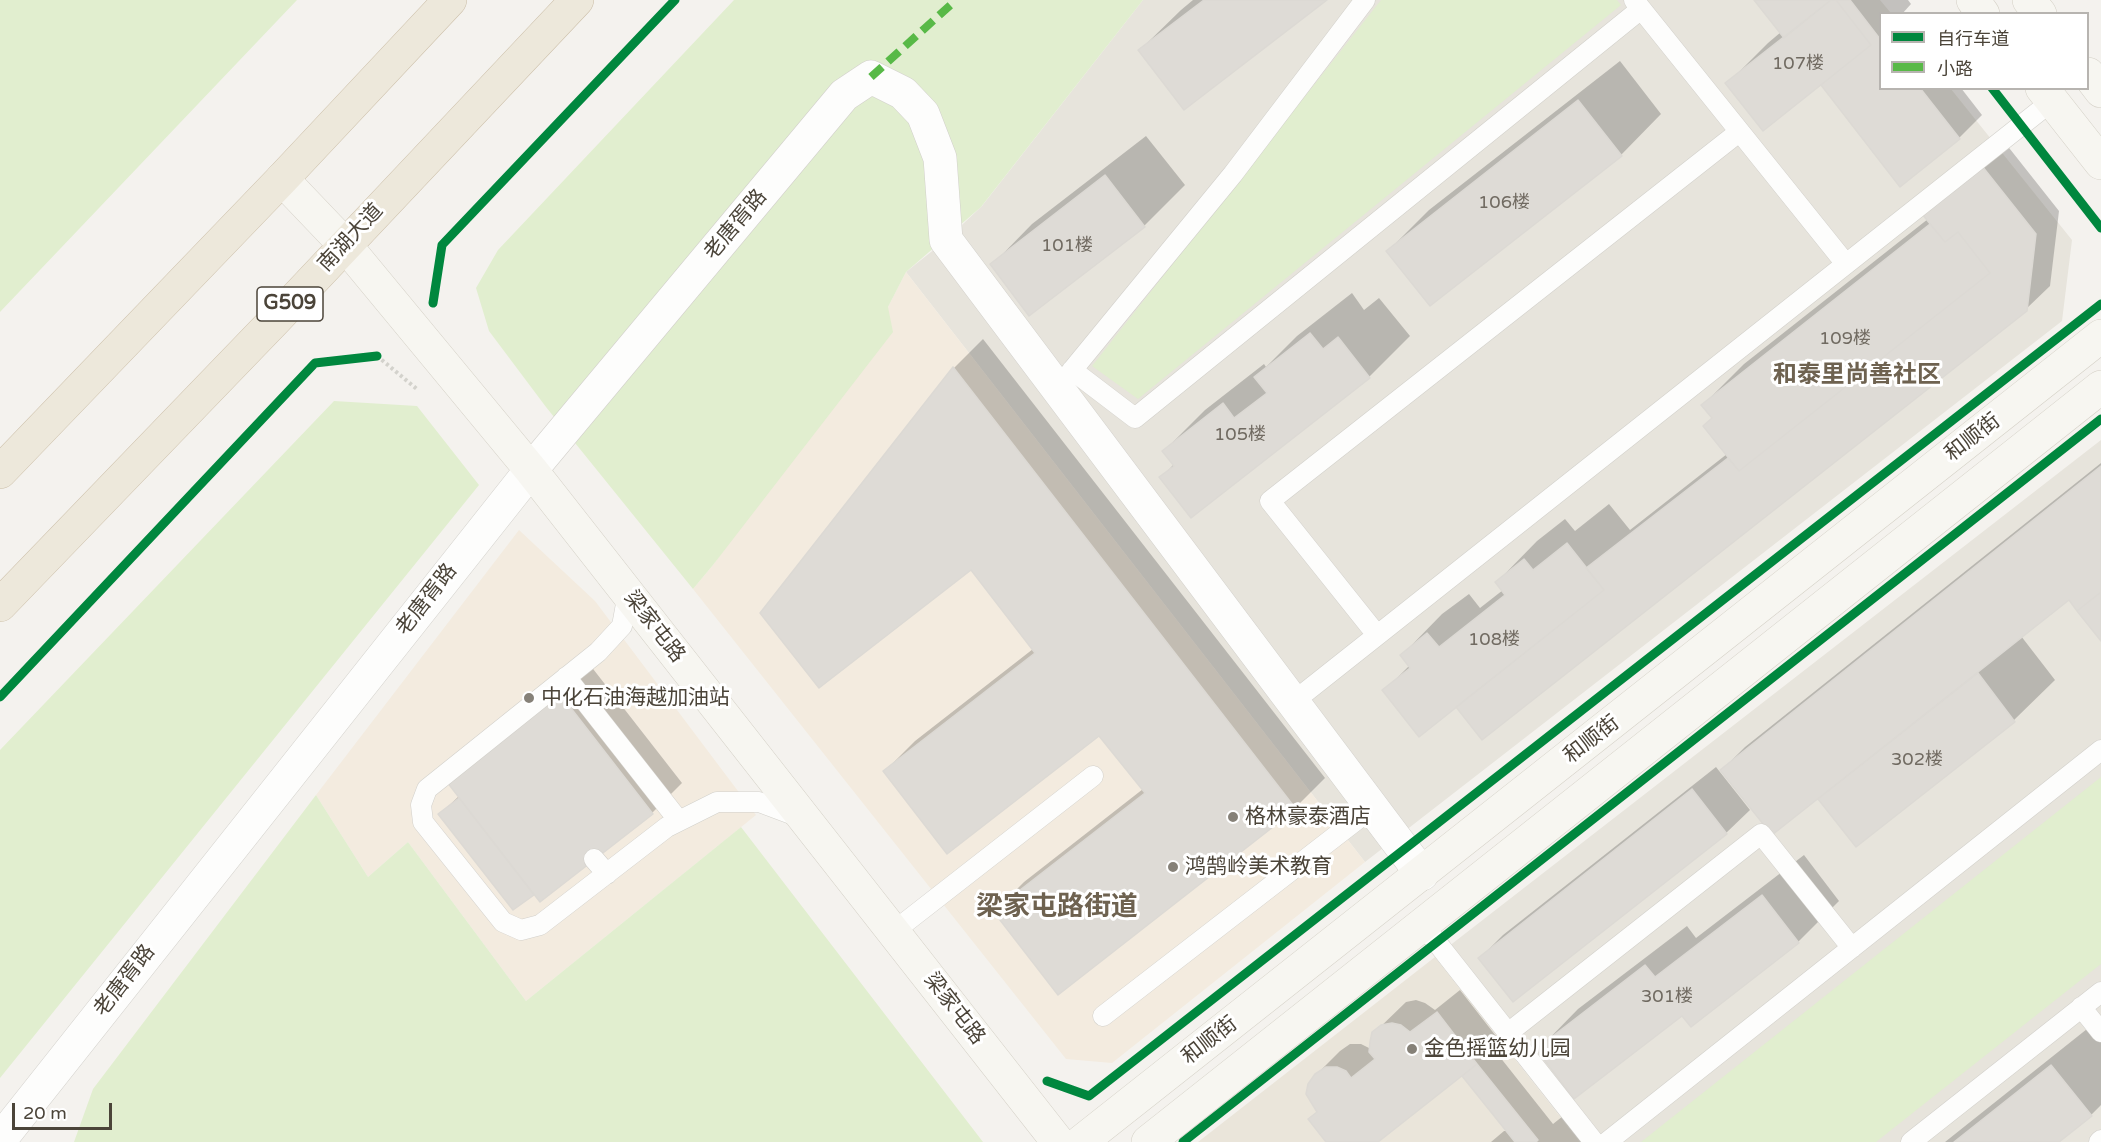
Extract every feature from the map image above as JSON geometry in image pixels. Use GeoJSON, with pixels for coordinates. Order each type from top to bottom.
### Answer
{"type":"FeatureCollection","features":[{"type":"Feature","properties":{"kind":"highway"},"geometry":{"type":"LineString","coordinates":[[0,472],[282,179],[450,0]]}},
{"type":"Feature","properties":{"kind":"highway","name":"南湖大道"},"geometry":{"type":"LineString","coordinates":[[0,605],[577,0]]}},
{"type":"Feature","properties":{"kind":"street"},"geometry":{"type":"LineString","coordinates":[[2029,0],[2038,12]]}},
{"type":"Feature","properties":{"kind":"street"},"geometry":{"type":"LineString","coordinates":[[2089,75],[2101,91]]}},
{"type":"Feature","properties":{"kind":"street","name":"老唐胥路"},"geometry":{"type":"LineString","coordinates":[[0,1140],[531,470],[844,95],[871,77],[903,93],[922,114],[940,158],[946,240],[1065,380]]}},
{"type":"Feature","properties":{"kind":"street"},"geometry":{"type":"LineString","coordinates":[[2047,95],[2101,164]]}},
{"type":"Feature","properties":{"kind":"street","name":"梁家屯路"},"geometry":{"type":"LineString","coordinates":[[282,179],[345,245],[531,470],[1058,1142]]}},
{"type":"Feature","properties":{"kind":"street","name":"和顺街"},"geometry":{"type":"LineString","coordinates":[[1081,1142],[2101,336]]}},
{"type":"Feature","properties":{"kind":"street"},"geometry":{"type":"LineString","coordinates":[[1065,380],[1293,702],[1422,874]]}},
{"type":"Feature","properties":{"kind":"street","name":"和顺街"},"geometry":{"type":"LineString","coordinates":[[1148,1142],[2101,387]]}},
{"type":"Feature","properties":{"kind":"lane"},"geometry":{"type":"LineString","coordinates":[[1365,0],[1233,174],[1065,380],[1135,418],[1637,4],[1846,264]]}},
{"type":"Feature","properties":{"kind":"lane"},"geometry":{"type":"LineString","coordinates":[[1293,702],[1846,264],[2047,95]]}},
{"type":"Feature","properties":{"kind":"lane"},"geometry":{"type":"LineString","coordinates":[[1377,635],[1270,501],[1739,132]]}},
{"type":"Feature","properties":{"kind":"lane"},"geometry":{"type":"LineString","coordinates":[[628,593],[622,626],[598,652],[498,737],[427,789],[421,805],[423,822],[502,922],[521,930],[540,925],[601,866],[667,827],[717,802],[759,802],[805,819]]}},
{"type":"Feature","properties":{"kind":"lane"},"geometry":{"type":"LineString","coordinates":[[566,677],[679,821]]}},
{"type":"Feature","properties":{"kind":"lane"},"geometry":{"type":"LineString","coordinates":[[1607,1142],[2101,750]]}},
{"type":"Feature","properties":{"kind":"lane"},"geometry":{"type":"LineString","coordinates":[[893,933],[1093,776]]}},
{"type":"Feature","properties":{"kind":"lane"},"geometry":{"type":"LineString","coordinates":[[1103,1016],[1372,808]]}},
{"type":"Feature","properties":{"kind":"lane"},"geometry":{"type":"LineString","coordinates":[[1509,1033],[1761,834],[1851,948]]}},
{"type":"Feature","properties":{"kind":"lane"},"geometry":{"type":"LineString","coordinates":[[1423,925],[1594,1142]]}},
{"type":"Feature","properties":{"kind":"lane"},"geometry":{"type":"LineString","coordinates":[[1911,1142],[2101,992]]}},
{"type":"Feature","properties":{"kind":"lane"},"geometry":{"type":"LineString","coordinates":[[2081,1007],[2101,1032]]}},
{"type":"Feature","properties":{"kind":"path"},"geometry":{"type":"LineString","coordinates":[[367,357],[377,356]]}},
{"type":"Feature","properties":{"kind":"shaded area"},"geometry":{"type":"Polygon","coordinates":[[[1143,0],[1880,0],[1890,12],[1879,12],[1879,90],[1952,90],[2072,240],[2062,321],[1365,862],[906,272],[946,240],[982,206],[1143,0]]]}},
{"type":"Feature","properties":{"kind":"shaded area"},"geometry":{"type":"Polygon","coordinates":[[[906,272],[1365,862],[1112,1063],[1066,1059],[693,589],[713,565],[888,307],[906,272]]]}},
{"type":"Feature","properties":{"kind":"shaded area"},"geometry":{"type":"Polygon","coordinates":[[[2101,440],[2101,1142],[1580,1142],[1435,957],[2101,440]]]}},
{"type":"Feature","properties":{"kind":"shaded area","name":"中化石油海越加油站"},"geometry":{"type":"Polygon","coordinates":[[[519,530],[595,601],[756,815],[526,1001],[408,842],[368,877],[316,795],[519,530]]]}},
{"type":"Feature","properties":{"kind":"shaded area","name":"金色摇篮幼儿园"},"geometry":{"type":"Polygon","coordinates":[[[1435,957],[1580,1142],[1198,1142],[1435,957]]]}},
{"type":"Feature","properties":{"kind":"green space"},"geometry":{"type":"Polygon","coordinates":[[[0,0],[297,0],[0,312],[0,0]]]}},
{"type":"Feature","properties":{"kind":"green space"},"geometry":{"type":"Polygon","coordinates":[[[734,0],[1143,0],[981,207],[906,272],[888,307],[893,332],[693,589],[546,407],[489,331],[476,288],[498,250],[734,0]]]}},
{"type":"Feature","properties":{"kind":"green space"},"geometry":{"type":"Polygon","coordinates":[[[1381,0],[1617,0],[1621,5],[1138,399],[1092,366],[1381,0]]]}},
{"type":"Feature","properties":{"kind":"green space"},"geometry":{"type":"Polygon","coordinates":[[[334,401],[417,406],[479,485],[0,1078],[0,750],[334,401]]]}},
{"type":"Feature","properties":{"kind":"green space"},"geometry":{"type":"Polygon","coordinates":[[[2101,777],[2101,964],[1876,1142],[1641,1142],[2101,777]]]}},
{"type":"Feature","properties":{"kind":"green space"},"geometry":{"type":"Polygon","coordinates":[[[316,795],[368,877],[408,842],[526,1001],[741,827],[983,1142],[74,1142],[93,1089],[316,795]]]}},
{"type":"Feature","properties":{"kind":"building"},"geometry":{"type":"Polygon","coordinates":[[[1204,0],[1327,0],[1184,110],[1138,50],[1204,0]]]}},
{"type":"Feature","properties":{"kind":"building"},"geometry":{"type":"Polygon","coordinates":[[[1754,0],[1831,0],[1784,38],[1754,0]]]}},
{"type":"Feature","properties":{"kind":"building"},"geometry":{"type":"Polygon","coordinates":[[[1831,0],[1836,0],[1871,45],[1763,131],[1725,83],[1831,0]]]}},
{"type":"Feature","properties":{"kind":"building"},"geometry":{"type":"Polygon","coordinates":[[[1836,0],[1850,0],[1879,38],[1879,90],[1922,90],[1960,139],[1900,187],[1821,85],[1871,45],[1836,0]]]}},
{"type":"Feature","properties":{"kind":"building"},"geometry":{"type":"Polygon","coordinates":[[[1578,100],[1622,156],[1430,306],[1386,251],[1578,100]]]}},
{"type":"Feature","properties":{"kind":"building"},"geometry":{"type":"Polygon","coordinates":[[[1982,166],[2036,234],[2027,311],[1482,740],[1456,707],[1604,590],[1586,568],[1728,458],[1739,471],[1990,273],[1958,232],[1945,242],[1922,214],[1982,166]]]}},
{"type":"Feature","properties":{"kind":"building"},"geometry":{"type":"Polygon","coordinates":[[[1105,175],[1145,227],[1029,316],[990,264],[1105,175]]]}},
{"type":"Feature","properties":{"kind":"building"},"geometry":{"type":"Polygon","coordinates":[[[1930,224],[1945,242],[1958,232],[1990,273],[1739,471],[1703,426],[1712,418],[1701,405],[1930,224]]]}},
{"type":"Feature","properties":{"kind":"building"},"geometry":{"type":"Polygon","coordinates":[[[1310,333],[1323,349],[1338,337],[1370,378],[1191,518],[1159,477],[1174,466],[1162,451],[1223,403],[1234,418],[1267,393],[1254,377],[1310,333]]]}},
{"type":"Feature","properties":{"kind":"building"},"geometry":{"type":"Polygon","coordinates":[[[953,367],[1296,809],[1058,995],[993,911],[1145,793],[1099,736],[947,854],[883,771],[1035,653],[971,570],[819,688],[760,613],[953,367]]]}},
{"type":"Feature","properties":{"kind":"building"},"geometry":{"type":"Polygon","coordinates":[[[2101,466],[2101,592],[2077,611],[2069,600],[1772,835],[1720,770],[2101,466]]]}},
{"type":"Feature","properties":{"kind":"building"},"geometry":{"type":"Polygon","coordinates":[[[1567,543],[1604,590],[1419,737],[1382,690],[1410,668],[1400,655],[1427,633],[1439,647],[1505,595],[1495,582],[1524,559],[1533,570],[1567,543]]]}},
{"type":"Feature","properties":{"kind":"building"},"geometry":{"type":"Polygon","coordinates":[[[2101,592],[2101,641],[2077,611],[2101,592]]]}},
{"type":"Feature","properties":{"kind":"building"},"geometry":{"type":"Polygon","coordinates":[[[1978,673],[2015,722],[1856,847],[1818,799],[1978,673]]]}},
{"type":"Feature","properties":{"kind":"building"},"geometry":{"type":"Polygon","coordinates":[[[560,694],[653,814],[540,902],[447,782],[560,694]]]}},
{"type":"Feature","properties":{"kind":"building"},"geometry":{"type":"Polygon","coordinates":[[[1692,789],[1727,834],[1513,1002],[1478,958],[1692,789]]]}},
{"type":"Feature","properties":{"kind":"building"},"geometry":{"type":"Polygon","coordinates":[[[459,798],[534,895],[513,910],[438,814],[459,798]]]}},
{"type":"Feature","properties":{"kind":"building"},"geometry":{"type":"Polygon","coordinates":[[[1762,895],[1799,943],[1691,1027],[1682,1016],[1574,1099],[1536,1049],[1645,965],[1655,977],[1762,895]]]}},
{"type":"Feature","properties":{"kind":"building"},"geometry":{"type":"Polygon","coordinates":[[[1437,1012],[1477,1064],[1378,1142],[1326,1142],[1308,1119],[1317,1112],[1306,1094],[1308,1084],[1315,1074],[1326,1067],[1337,1067],[1346,1071],[1351,1078],[1375,1059],[1369,1052],[1370,1042],[1372,1032],[1381,1025],[1392,1023],[1401,1025],[1410,1032],[1437,1012]]]}},
{"type":"Feature","properties":{"kind":"building"},"geometry":{"type":"Polygon","coordinates":[[[1477,1064],[1538,1140],[1536,1142],[1515,1142],[1462,1076],[1477,1064]]]}},
{"type":"Feature","properties":{"kind":"building"},"geometry":{"type":"Polygon","coordinates":[[[2051,1065],[2092,1116],[2059,1142],[1954,1142],[2051,1065]]]}},
{"type":"Feature","properties":{"kind":"marked path"},"geometry":{"type":"LineString","coordinates":[[871,77],[956,0]]}},
{"type":"Feature","properties":{"kind":"cycle path"},"geometry":{"type":"LineString","coordinates":[[433,303],[442,245],[675,0]]}},
{"type":"Feature","properties":{"kind":"cycle path"},"geometry":{"type":"LineString","coordinates":[[1994,90],[2101,228]]}},
{"type":"Feature","properties":{"kind":"cycle path"},"geometry":{"type":"LineString","coordinates":[[1047,1081],[1089,1096],[2101,304]]}},
{"type":"Feature","properties":{"kind":"cycle path"},"geometry":{"type":"LineString","coordinates":[[0,697],[315,363],[377,356]]}},
{"type":"Feature","properties":{"kind":"cycle path"},"geometry":{"type":"LineString","coordinates":[[1183,1142],[2101,419]]}},
{"type":"Feature","properties":{"kind":"place","name":"中化石油海越加油站"},"geometry":{"type":"Point","coordinates":[529,698]}},
{"type":"Feature","properties":{"kind":"place","name":"格林豪泰酒店"},"geometry":{"type":"Point","coordinates":[1233,817]}},
{"type":"Feature","properties":{"kind":"place","name":"鸿鹄岭美术教育"},"geometry":{"type":"Point","coordinates":[1173,867]}},
{"type":"Feature","properties":{"kind":"place","name":"金色摇篮幼儿园"},"geometry":{"type":"Point","coordinates":[1412,1049]}},
{"type":"Feature","properties":{"kind":"district","name":"和泰里尚善社区"},"geometry":{"type":"Point","coordinates":[1857,376]}},
{"type":"Feature","properties":{"kind":"district","name":"梁家屯路街道"},"geometry":{"type":"Point","coordinates":[1057,908]}}]}
